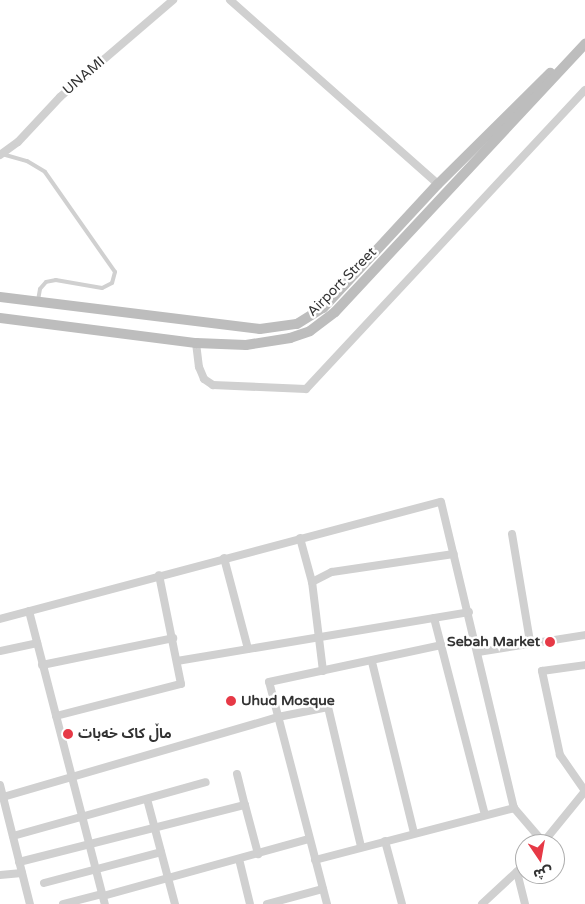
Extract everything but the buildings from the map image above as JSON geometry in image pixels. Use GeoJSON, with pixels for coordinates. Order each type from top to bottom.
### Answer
{"type":"FeatureCollection","features":[{"type":"Feature","properties":{"kind":"main road","name":"Airport Street"},"geometry":{"type":"LineString","coordinates":[[0,297],[76,308],[260,329],[297,324],[323,308],[438,184],[585,36]]}},
{"type":"Feature","properties":{"kind":"main road","name":"Airport Street"},"geometry":{"type":"LineString","coordinates":[[0,318],[196,343],[259,344],[297,336],[325,322],[585,44]]}},
{"type":"Feature","properties":{"kind":"main road"},"geometry":{"type":"LineString","coordinates":[[75,327],[76,308]]}},
{"type":"Feature","properties":{"kind":"street","name":"UNAMI"},"geometry":{"type":"LineString","coordinates":[[1,155],[60,97],[173,0]]}},
{"type":"Feature","properties":{"kind":"street"},"geometry":{"type":"LineString","coordinates":[[230,0],[438,184]]}},
{"type":"Feature","properties":{"kind":"street"},"geometry":{"type":"LineString","coordinates":[[196,343],[202,373],[213,385],[306,389],[585,90]]}},
{"type":"Feature","properties":{"kind":"street"},"geometry":{"type":"LineString","coordinates":[[0,619],[159,575],[441,502],[514,808],[536,834]]}},
{"type":"Feature","properties":{"kind":"street"},"geometry":{"type":"LineString","coordinates":[[512,534],[530,642]]}},
{"type":"Feature","properties":{"kind":"street"},"geometry":{"type":"LineString","coordinates":[[300,538],[312,582],[316,639],[322,671]]}},
{"type":"Feature","properties":{"kind":"street"},"geometry":{"type":"LineString","coordinates":[[312,582],[332,572],[454,554]]}},
{"type":"Feature","properties":{"kind":"street"},"geometry":{"type":"LineString","coordinates":[[224,558],[248,650]]}},
{"type":"Feature","properties":{"kind":"street"},"geometry":{"type":"LineString","coordinates":[[56,716],[181,684],[159,575]]}},
{"type":"Feature","properties":{"kind":"street"},"geometry":{"type":"LineString","coordinates":[[28,611],[103,898]]}},
{"type":"Feature","properties":{"kind":"street"},"geometry":{"type":"LineString","coordinates":[[177,661],[468,612]]}},
{"type":"Feature","properties":{"kind":"street"},"geometry":{"type":"LineString","coordinates":[[434,618],[485,815]]}},
{"type":"Feature","properties":{"kind":"street"},"geometry":{"type":"LineString","coordinates":[[478,652],[530,642],[585,635]]}},
{"type":"Feature","properties":{"kind":"street"},"geometry":{"type":"LineString","coordinates":[[42,665],[173,638]]}},
{"type":"Feature","properties":{"kind":"street"},"geometry":{"type":"LineString","coordinates":[[0,651],[37,643]]}},
{"type":"Feature","properties":{"kind":"street"},"geometry":{"type":"LineString","coordinates":[[327,904],[268,682],[372,662],[441,645]]}},
{"type":"Feature","properties":{"kind":"street"},"geometry":{"type":"LineString","coordinates":[[372,662],[414,833]]}},
{"type":"Feature","properties":{"kind":"street"},"geometry":{"type":"LineString","coordinates":[[551,834],[585,793],[560,755],[542,671],[585,665]]}},
{"type":"Feature","properties":{"kind":"street"},"geometry":{"type":"LineString","coordinates":[[3,797],[278,717],[328,707],[361,847]]}},
{"type":"Feature","properties":{"kind":"street"},"geometry":{"type":"LineString","coordinates":[[237,774],[258,854]]}},
{"type":"Feature","properties":{"kind":"street"},"geometry":{"type":"LineString","coordinates":[[13,836],[206,782]]}},
{"type":"Feature","properties":{"kind":"street"},"geometry":{"type":"LineString","coordinates":[[0,785],[30,904]]}},
{"type":"Feature","properties":{"kind":"street"},"geometry":{"type":"LineString","coordinates":[[147,799],[175,904]]}},
{"type":"Feature","properties":{"kind":"street"},"geometry":{"type":"LineString","coordinates":[[19,862],[245,804]]}},
{"type":"Feature","properties":{"kind":"street"},"geometry":{"type":"LineString","coordinates":[[315,860],[514,808]]}},
{"type":"Feature","properties":{"kind":"street"},"geometry":{"type":"LineString","coordinates":[[63,904],[103,898],[309,839]]}},
{"type":"Feature","properties":{"kind":"street"},"geometry":{"type":"LineString","coordinates":[[385,841],[402,904]]}},
{"type":"Feature","properties":{"kind":"street"},"geometry":{"type":"LineString","coordinates":[[44,883],[161,852]]}},
{"type":"Feature","properties":{"kind":"street"},"geometry":{"type":"LineString","coordinates":[[239,859],[250,904]]}},
{"type":"Feature","properties":{"kind":"street"},"geometry":{"type":"LineString","coordinates":[[0,875],[22,873]]}},
{"type":"Feature","properties":{"kind":"street"},"geometry":{"type":"LineString","coordinates":[[482,904],[515,874]]}},
{"type":"Feature","properties":{"kind":"street"},"geometry":{"type":"LineString","coordinates":[[520,884],[526,904]]}},
{"type":"Feature","properties":{"kind":"street"},"geometry":{"type":"LineString","coordinates":[[267,904],[323,889]]}},
{"type":"Feature","properties":{"kind":"lane"},"geometry":{"type":"LineString","coordinates":[[1,155],[27,161],[45,172],[115,272],[112,283],[102,288],[56,280],[46,282],[40,289],[38,301]]}},
{"type":"Feature","properties":{"kind":"place","name":"Sebah Market"},"geometry":{"type":"Point","coordinates":[550,642]}},
{"type":"Feature","properties":{"kind":"place","name":"Uhud Mosque"},"geometry":{"type":"Point","coordinates":[231,701]}},
{"type":"Feature","properties":{"kind":"place","name":"ماڵ کاک خەبات"},"geometry":{"type":"Point","coordinates":[68,734]}}]}
